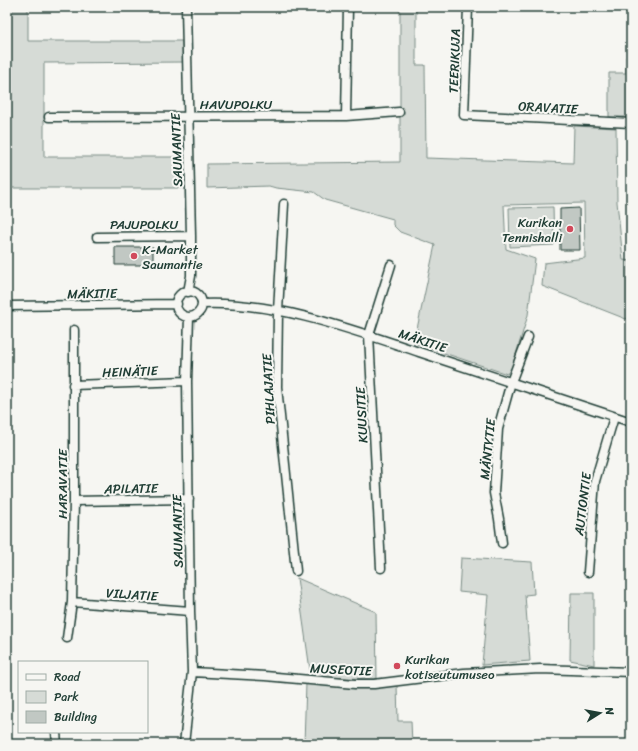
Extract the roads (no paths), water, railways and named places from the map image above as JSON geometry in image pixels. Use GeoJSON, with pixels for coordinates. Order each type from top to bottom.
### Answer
{"type":"FeatureCollection","features":[{"type":"Feature","properties":{"kind":"street","name":"SAUMANTIE"},"geometry":{"type":"LineString","coordinates":[[186,7],[187,116],[191,236],[191,276],[188,292]]}},
{"type":"Feature","properties":{"kind":"street"},"geometry":{"type":"LineString","coordinates":[[346,116],[348,7]]}},
{"type":"Feature","properties":{"kind":"street","name":"TEERIKUJA"},"geometry":{"type":"LineString","coordinates":[[464,115],[468,7]]}},
{"type":"Feature","properties":{"kind":"street","name":"HAVUPOLKU"},"geometry":{"type":"LineString","coordinates":[[49,117],[346,116],[399,112]]}},
{"type":"Feature","properties":{"kind":"street","name":"ORAVATIE"},"geometry":{"type":"LineString","coordinates":[[464,115],[631,123]]}},
{"type":"Feature","properties":{"kind":"street","name":"PIHLAJATIE"},"geometry":{"type":"LineString","coordinates":[[284,204],[278,311],[277,386],[296,571]]}},
{"type":"Feature","properties":{"kind":"street","name":"PAJUPOLKU"},"geometry":{"type":"LineString","coordinates":[[97,237],[191,236]]}},
{"type":"Feature","properties":{"kind":"street","name":"KUUSITIE"},"geometry":{"type":"LineString","coordinates":[[381,568],[369,335],[391,265]]}},
{"type":"Feature","properties":{"kind":"street"},"geometry":{"type":"LineString","coordinates":[[192,292],[198,295],[202,304],[198,313],[189,317],[180,313],[176,304],[180,295],[192,292]]}},
{"type":"Feature","properties":{"kind":"street","name":"MÄKITIE"},"geometry":{"type":"LineString","coordinates":[[7,306],[176,304]]}},
{"type":"Feature","properties":{"kind":"street","name":"MÄKITIE"},"geometry":{"type":"LineString","coordinates":[[202,304],[230,305],[278,311],[369,335],[631,422]]}},
{"type":"Feature","properties":{"kind":"street","name":"SAUMANTIE"},"geometry":{"type":"LineString","coordinates":[[184,744],[192,672],[187,381],[189,317]]}},
{"type":"Feature","properties":{"kind":"street","name":"HARAVATIE"},"geometry":{"type":"LineString","coordinates":[[67,638],[72,602],[74,501],[74,330]]}},
{"type":"Feature","properties":{"kind":"street","name":"MÄNTYTIE"},"geometry":{"type":"LineString","coordinates":[[502,543],[494,493],[498,430],[511,382],[528,337]]}},
{"type":"Feature","properties":{"kind":"street","name":"HEINÄTIE"},"geometry":{"type":"LineString","coordinates":[[73,385],[187,381]]}},
{"type":"Feature","properties":{"kind":"street","name":"AUTIONTIE"},"geometry":{"type":"LineString","coordinates":[[588,572],[595,481],[614,417]]}},
{"type":"Feature","properties":{"kind":"street","name":"APILATIE"},"geometry":{"type":"LineString","coordinates":[[74,501],[189,499]]}},
{"type":"Feature","properties":{"kind":"street","name":"VILJATIE"},"geometry":{"type":"LineString","coordinates":[[72,602],[190,611]]}},
{"type":"Feature","properties":{"kind":"street","name":"MUSEOTIE"},"geometry":{"type":"LineString","coordinates":[[192,672],[265,676],[355,684],[374,684],[464,673],[540,669],[631,672]]}},
{"type":"Feature","properties":{"kind":"street"},"geometry":{"type":"LineString","coordinates":[[56,733],[57,744]]}},
{"type":"Feature","properties":{"kind":"place","name":"Kurikan Tennishalli"},"geometry":{"type":"Point","coordinates":[570,229]}},
{"type":"Feature","properties":{"kind":"place","name":"K-Market Saumantie"},"geometry":{"type":"Point","coordinates":[134,256]}},
{"type":"Feature","properties":{"kind":"place","name":"Kurikan kotiseutumuseo"},"geometry":{"type":"Point","coordinates":[397,666]}}]}
